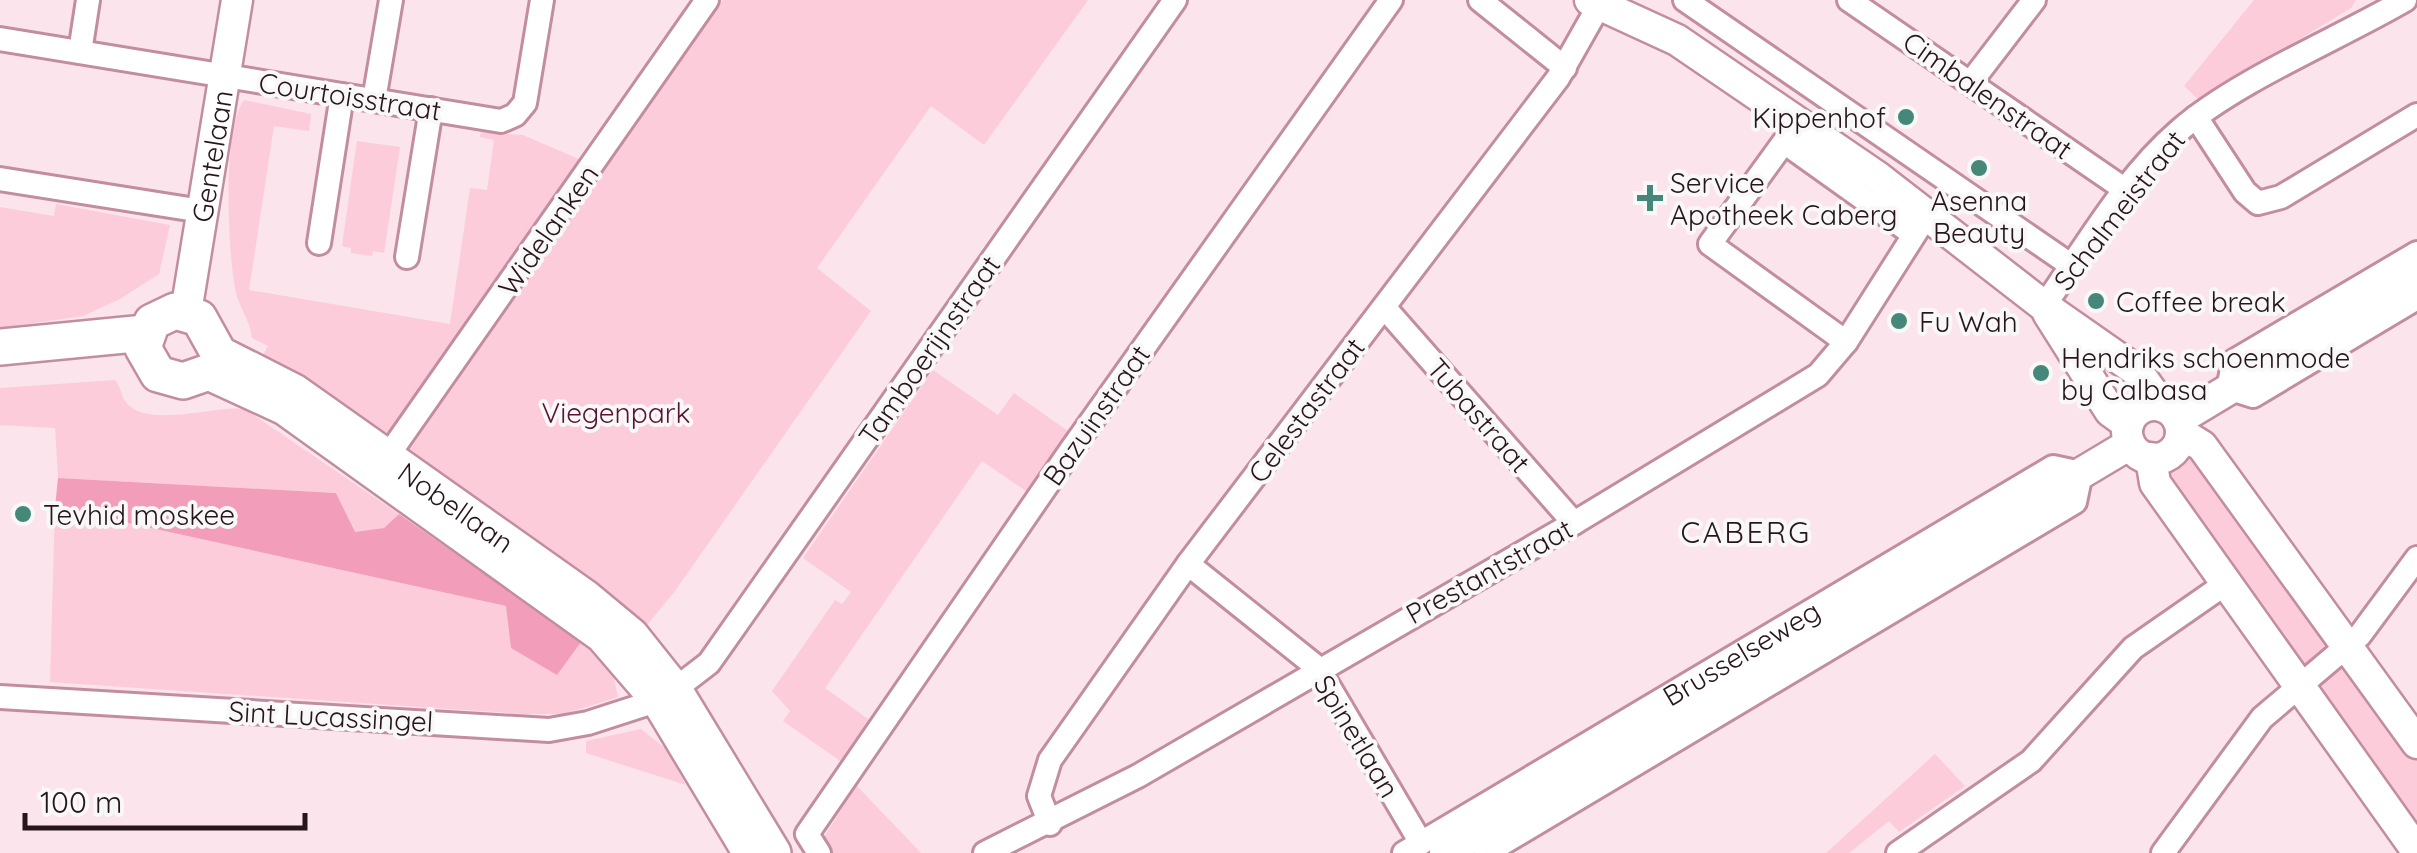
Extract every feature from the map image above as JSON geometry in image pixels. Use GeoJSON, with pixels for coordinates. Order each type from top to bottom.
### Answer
{"type":"FeatureCollection","features":[{"type":"Feature","properties":{"kind":"main road"},"geometry":{"type":"LineString","coordinates":[[186,312],[204,323],[210,361],[172,380],[158,374],[145,345],[161,316],[186,312]]}},
{"type":"Feature","properties":{"kind":"main road"},"geometry":{"type":"LineString","coordinates":[[0,347],[145,345]]}},
{"type":"Feature","properties":{"kind":"main road"},"geometry":{"type":"LineString","coordinates":[[0,369],[145,345]]}},
{"type":"Feature","properties":{"kind":"main road","name":"Nobellaan"},"geometry":{"type":"LineString","coordinates":[[210,361],[294,392],[611,618],[666,695]]}},
{"type":"Feature","properties":{"kind":"main road","name":"Nobellaan"},"geometry":{"type":"LineString","coordinates":[[210,361],[285,407],[534,582],[619,650],[666,695]]}},
{"type":"Feature","properties":{"kind":"main road"},"geometry":{"type":"LineString","coordinates":[[666,695],[751,853]]}},
{"type":"Feature","properties":{"kind":"main road"},"geometry":{"type":"LineString","coordinates":[[666,695],[774,853]]}},
{"type":"Feature","properties":{"kind":"street"},"geometry":{"type":"LineString","coordinates":[[80,52],[88,0]]}},
{"type":"Feature","properties":{"kind":"street","name":"Gentelaan"},"geometry":{"type":"LineString","coordinates":[[186,312],[237,0]]}},
{"type":"Feature","properties":{"kind":"street"},"geometry":{"type":"LineString","coordinates":[[374,100],[391,0]]}},
{"type":"Feature","properties":{"kind":"street","name":"Courtoisstraat"},"geometry":{"type":"LineString","coordinates":[[0,39],[502,121],[520,111],[527,94],[542,0]]}},
{"type":"Feature","properties":{"kind":"street","name":"Widelanken"},"geometry":{"type":"LineString","coordinates":[[387,458],[707,0]]}},
{"type":"Feature","properties":{"kind":"street","name":"Tamboerijnstraat"},"geometry":{"type":"LineString","coordinates":[[666,695],[709,663],[1175,0]]}},
{"type":"Feature","properties":{"kind":"street","name":"Bazuinstraat"},"geometry":{"type":"LineString","coordinates":[[813,844],[1071,450],[1391,0]]}},
{"type":"Feature","properties":{"kind":"street"},"geometry":{"type":"LineString","coordinates":[[1480,0],[1565,68]]}},
{"type":"Feature","properties":{"kind":"street"},"geometry":{"type":"LineString","coordinates":[[1684,0],[2072,266]]}},
{"type":"Feature","properties":{"kind":"street","name":"Cimbalenstraat"},"geometry":{"type":"LineString","coordinates":[[1850,0],[2127,192]]}},
{"type":"Feature","properties":{"kind":"street"},"geometry":{"type":"LineString","coordinates":[[1971,82],[2034,0]]}},
{"type":"Feature","properties":{"kind":"street"},"geometry":{"type":"LineString","coordinates":[[1597,1],[1676,40],[1920,223]]}},
{"type":"Feature","properties":{"kind":"street","name":"Celestastraat"},"geometry":{"type":"LineString","coordinates":[[1050,824],[1039,796],[1050,760],[1188,564],[1565,68],[1597,1]]}},
{"type":"Feature","properties":{"kind":"street","name":"Schalmeistraat"},"geometry":{"type":"LineString","coordinates":[[2044,306],[2162,147],[2196,117],[2393,3]]}},
{"type":"Feature","properties":{"kind":"street"},"geometry":{"type":"LineString","coordinates":[[319,242],[342,94]]}},
{"type":"Feature","properties":{"kind":"street"},"geometry":{"type":"LineString","coordinates":[[407,257],[431,109]]}},
{"type":"Feature","properties":{"kind":"street"},"geometry":{"type":"LineString","coordinates":[[2196,117],[2245,192],[2258,202],[2280,197],[2417,116]]}},
{"type":"Feature","properties":{"kind":"street"},"geometry":{"type":"LineString","coordinates":[[1846,342],[1710,244],[1784,142],[1920,223],[2137,371],[2174,419],[2202,446],[2417,743]]}},
{"type":"Feature","properties":{"kind":"street"},"geometry":{"type":"LineString","coordinates":[[0,179],[202,211]]}},
{"type":"Feature","properties":{"kind":"street","name":"Prestantstraat"},"geometry":{"type":"LineString","coordinates":[[985,853],[1050,824],[1574,523],[1818,375],[1846,342],[1920,223]]}},
{"type":"Feature","properties":{"kind":"street"},"geometry":{"type":"LineString","coordinates":[[2228,388],[2234,361],[2417,253]]}},
{"type":"Feature","properties":{"kind":"street"},"geometry":{"type":"LineString","coordinates":[[2136,442],[2138,410],[2174,419],[2417,276]]}},
{"type":"Feature","properties":{"kind":"street"},"geometry":{"type":"LineString","coordinates":[[2228,388],[2253,396],[2417,298]]}},
{"type":"Feature","properties":{"kind":"street"},"geometry":{"type":"LineString","coordinates":[[2044,306],[2110,411],[2136,442],[2155,483],[2417,851]]}},
{"type":"Feature","properties":{"kind":"street","name":"Tubastraat"},"geometry":{"type":"LineString","coordinates":[[1384,308],[1574,523]]}},
{"type":"Feature","properties":{"kind":"street"},"geometry":{"type":"LineString","coordinates":[[2136,442],[2172,452],[2174,419]]}},
{"type":"Feature","properties":{"kind":"street","name":"Brusselseweg"},"geometry":{"type":"LineString","coordinates":[[1423,850],[2136,442]]}},
{"type":"Feature","properties":{"kind":"street","name":"Brusselseweg"},"geometry":{"type":"LineString","coordinates":[[1486,853],[2075,502],[2081,473]]}},
{"type":"Feature","properties":{"kind":"street"},"geometry":{"type":"LineString","coordinates":[[2163,853],[2262,718],[2348,647],[2417,558]]}},
{"type":"Feature","properties":{"kind":"street","name":"Spinetlaan"},"geometry":{"type":"LineString","coordinates":[[1188,564],[1318,668],[1423,850]]}},
{"type":"Feature","properties":{"kind":"street"},"geometry":{"type":"LineString","coordinates":[[1898,853],[2030,761],[2133,648],[2225,584]]}},
{"type":"Feature","properties":{"kind":"street","name":"Sint Lucassingel"},"geometry":{"type":"LineString","coordinates":[[0,698],[549,730],[588,723],[666,695]]}},
{"type":"Feature","properties":{"kind":"green space","name":"Viegenpark"},"geometry":{"type":"Polygon","coordinates":[[[723,0],[1088,0],[984,145],[931,106],[817,268],[871,311],[675,591],[638,636],[408,452],[723,0]]]}},
{"type":"Feature","properties":{"kind":"green space"},"geometry":{"type":"Polygon","coordinates":[[[2254,0],[2356,0],[2351,8],[2199,100],[2184,86],[2254,0]]]}},
{"type":"Feature","properties":{"kind":"green space"},"geometry":{"type":"Polygon","coordinates":[[[244,100],[311,114],[309,131],[274,126],[249,290],[450,324],[470,188],[487,190],[494,140],[480,137],[481,132],[523,135],[581,160],[391,430],[381,435],[257,365],[268,346],[252,338],[236,294],[229,219],[232,136],[244,100]]]}},
{"type":"Feature","properties":{"kind":"green space"},"geometry":{"type":"Polygon","coordinates":[[[357,141],[400,147],[384,253],[373,251],[372,256],[351,253],[351,248],[342,246],[357,141]]]}},
{"type":"Feature","properties":{"kind":"green space"},"geometry":{"type":"Polygon","coordinates":[[[56,204],[170,225],[159,274],[120,299],[83,316],[0,328],[0,207],[54,216],[56,204]]]}},
{"type":"Feature","properties":{"kind":"green space"},"geometry":{"type":"Polygon","coordinates":[[[933,370],[998,415],[1014,393],[1075,436],[1033,496],[982,461],[825,688],[882,729],[853,770],[783,721],[790,711],[772,691],[835,600],[842,604],[851,592],[803,558],[933,370]]]}},
{"type":"Feature","properties":{"kind":"green space"},"geometry":{"type":"Polygon","coordinates":[[[115,380],[125,401],[134,410],[148,414],[245,409],[399,514],[384,528],[355,533],[336,493],[58,478],[55,428],[0,425],[0,388],[115,380]]]}},
{"type":"Feature","properties":{"kind":"green space"},"geometry":{"type":"Polygon","coordinates":[[[2198,452],[2332,643],[2329,652],[2307,668],[2294,666],[2159,478],[2198,452]]]}},
{"type":"Feature","properties":{"kind":"green space"},"geometry":{"type":"Polygon","coordinates":[[[55,507],[506,606],[556,675],[581,642],[613,674],[618,697],[564,714],[525,714],[50,682],[55,507]]]}},
{"type":"Feature","properties":{"kind":"green space"},"geometry":{"type":"Polygon","coordinates":[[[2340,666],[2349,667],[2417,756],[2417,839],[2316,689],[2340,666]]]}},
{"type":"Feature","properties":{"kind":"green space"},"geometry":{"type":"Polygon","coordinates":[[[641,729],[666,749],[686,785],[586,753],[586,741],[641,729]]]}},
{"type":"Feature","properties":{"kind":"green space"},"geometry":{"type":"Polygon","coordinates":[[[1935,754],[1965,786],[1899,832],[1889,821],[1849,853],[1826,853],[1935,754]]]}},
{"type":"Feature","properties":{"kind":"green space"},"geometry":{"type":"Polygon","coordinates":[[[856,785],[921,853],[833,853],[823,839],[856,785]]]}},
{"type":"Feature","properties":{"kind":"shaded area"},"geometry":{"type":"Polygon","coordinates":[[[58,478],[336,493],[355,532],[384,528],[399,514],[581,642],[557,675],[511,648],[506,606],[55,507],[58,478]]]}},
{"type":"Feature","properties":{"kind":"place","name":"Kippenhof"},"geometry":{"type":"Point","coordinates":[1906,117]}},
{"type":"Feature","properties":{"kind":"place","name":"Asenna Beauty"},"geometry":{"type":"Point","coordinates":[1979,168]}},
{"type":"Feature","properties":{"kind":"place","name":"Service Apotheek Caberg"},"geometry":{"type":"Point","coordinates":[1650,198]}},
{"type":"Feature","properties":{"kind":"place","name":"Coffee break"},"geometry":{"type":"Point","coordinates":[2096,301]}},
{"type":"Feature","properties":{"kind":"place","name":"Fu Wah"},"geometry":{"type":"Point","coordinates":[1899,321]}},
{"type":"Feature","properties":{"kind":"place","name":"Hendriks schoenmode by Calbasa"},"geometry":{"type":"Point","coordinates":[2041,373]}},
{"type":"Feature","properties":{"kind":"place","name":"Tevhid moskee"},"geometry":{"type":"Point","coordinates":[23,514]}},
{"type":"Feature","properties":{"kind":"district","name":"CABERG"},"geometry":{"type":"Point","coordinates":[1746,532]}}]}
